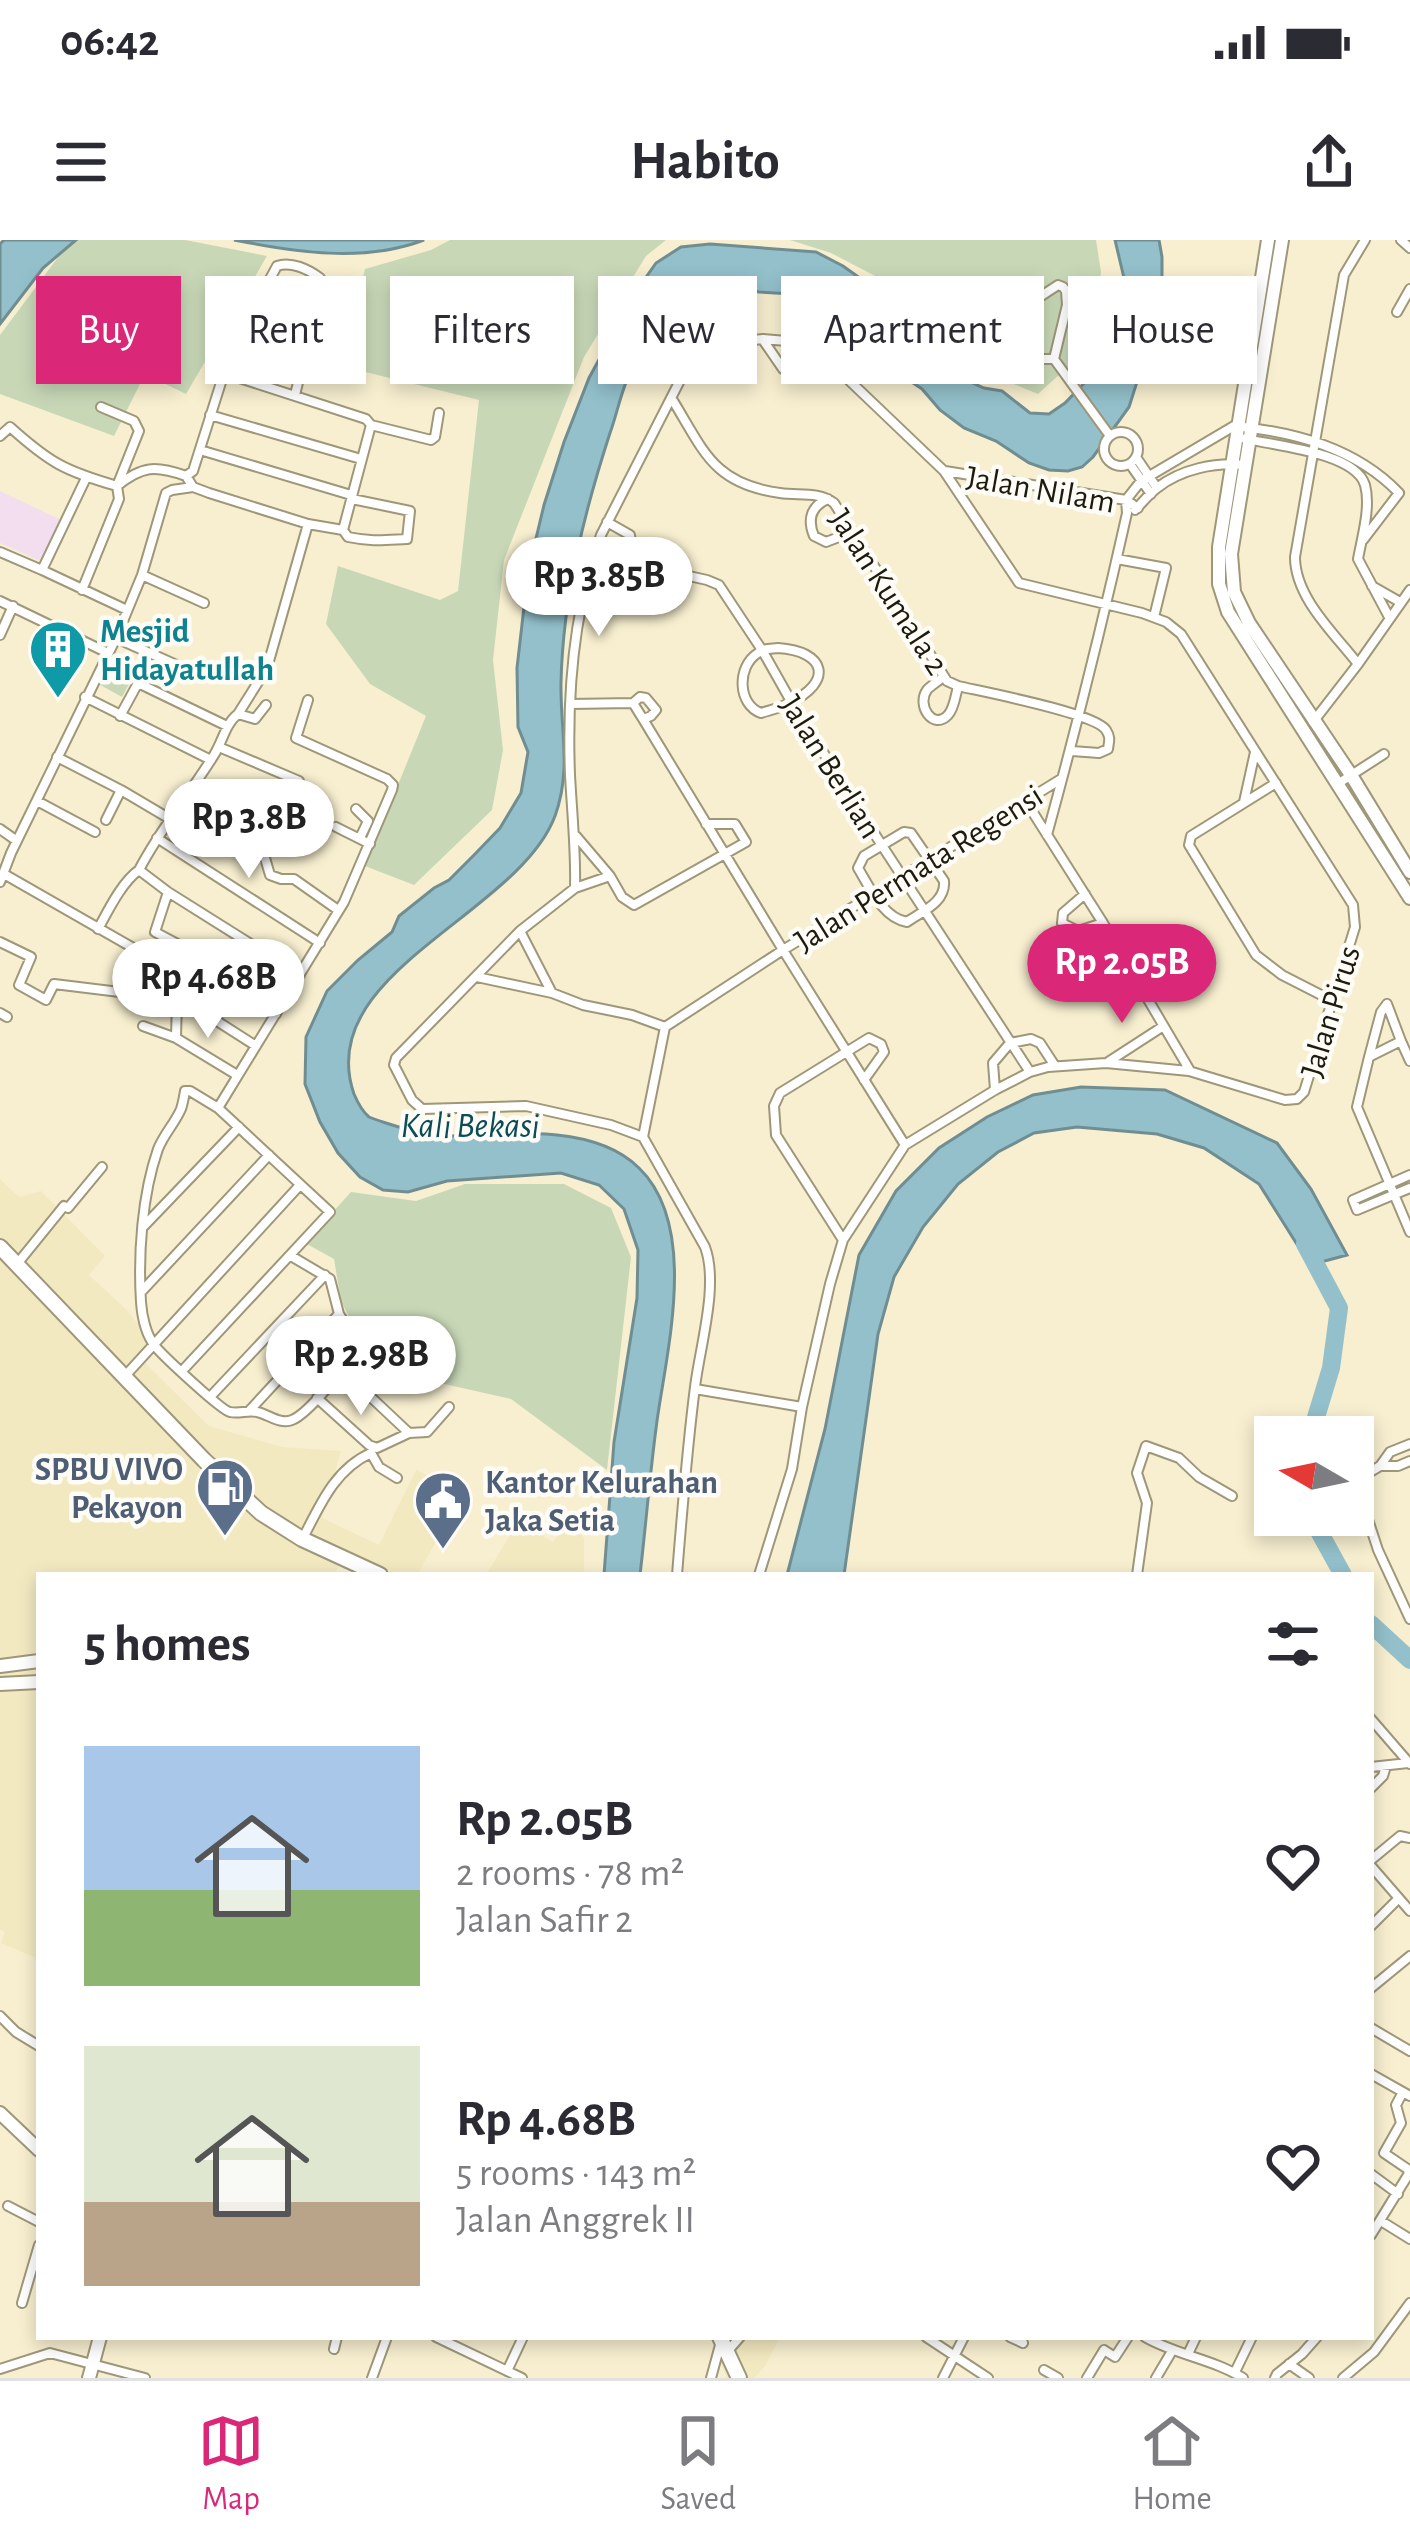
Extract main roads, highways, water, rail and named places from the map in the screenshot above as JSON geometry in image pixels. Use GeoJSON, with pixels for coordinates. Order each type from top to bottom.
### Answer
{"type":"FeatureCollection","features":[{"type":"Feature","properties":{"kind":"main road"},"geometry":{"type":"LineString","coordinates":[[0,1247],[230,1484],[271,1520],[374,1572]]}},
{"type":"Feature","properties":{"kind":"main road"},"geometry":{"type":"LineString","coordinates":[[723,2343],[740,2378]]}},
{"type":"Feature","properties":{"kind":"water"},"geometry":{"type":"Polygon","coordinates":[[[4,240],[76,240],[43,268],[0,324],[0,244],[4,240]]]}},
{"type":"Feature","properties":{"kind":"water"},"geometry":{"type":"Polygon","coordinates":[[[234,240],[424,240],[353,253],[234,240]]]}},
{"type":"Feature","properties":{"kind":"water"},"geometry":{"type":"Polygon","coordinates":[[[1115,240],[1159,240],[1162,276],[1124,276],[1115,240]]]}},
{"type":"Feature","properties":{"kind":"water"},"geometry":{"type":"Polygon","coordinates":[[[710,244],[816,252],[857,276],[781,276],[781,293],[757,292],[757,276],[647,276],[656,263],[681,247],[710,244]]]}},
{"type":"Feature","properties":{"kind":"water"},"geometry":{"type":"Polygon","coordinates":[[[598,362],[598,384],[626,384],[584,525],[571,587],[561,700],[564,766],[555,816],[534,851],[502,884],[389,979],[362,1013],[349,1051],[354,1094],[369,1117],[439,1135],[545,1134],[590,1141],[631,1161],[657,1193],[669,1222],[674,1289],[640,1572],[604,1572],[614,1442],[637,1298],[638,1250],[624,1209],[599,1185],[561,1173],[447,1181],[408,1192],[383,1190],[360,1177],[338,1153],[305,1084],[306,1037],[327,991],[392,932],[399,916],[449,880],[475,854],[500,828],[521,793],[528,752],[518,727],[517,668],[528,572],[544,505],[598,362]]]}},
{"type":"Feature","properties":{"kind":"water"},"geometry":{"type":"Polygon","coordinates":[[[914,384],[975,384],[1002,391],[1030,413],[1049,414],[1083,384],[1136,384],[1129,407],[1093,457],[1068,471],[1029,463],[996,441],[964,428],[914,384]]]}},
{"type":"Feature","properties":{"kind":"water"},"geometry":{"type":"Polygon","coordinates":[[[1081,1087],[1165,1090],[1277,1143],[1311,1189],[1347,1255],[1310,1265],[1259,1184],[1204,1148],[1157,1134],[1077,1127],[1034,1133],[998,1152],[958,1184],[923,1227],[894,1277],[878,1334],[844,1572],[788,1572],[825,1429],[859,1255],[896,1191],[939,1148],[1033,1095],[1081,1087]]]}},
{"type":"Feature","properties":{"kind":"waterway","name":"Kali Bekasi"},"geometry":{"type":"LineString","coordinates":[[1305,1244],[1339,1308],[1331,1368],[1316,1416]]}},
{"type":"Feature","properties":{"kind":"waterway","name":"Kali Bekasi"},"geometry":{"type":"LineString","coordinates":[[1322,1536],[1341,1572]]}},
{"type":"Feature","properties":{"kind":"waterway","name":"Kali Bekasi"},"geometry":{"type":"LineString","coordinates":[[1374,1627],[1410,1660]]}},
{"type":"Feature","properties":{"kind":"place","name":"Mesjid Hidayatullah"},"geometry":{"type":"Point","coordinates":[58,700]}},
{"type":"Feature","properties":{"kind":"place","name":"SPBU VIVO Pekayon"},"geometry":{"type":"Point","coordinates":[225,1538]}},
{"type":"Feature","properties":{"kind":"place","name":"Kantor Kelurahan Jaka Setia"},"geometry":{"type":"Point","coordinates":[443,1551]}}]}
